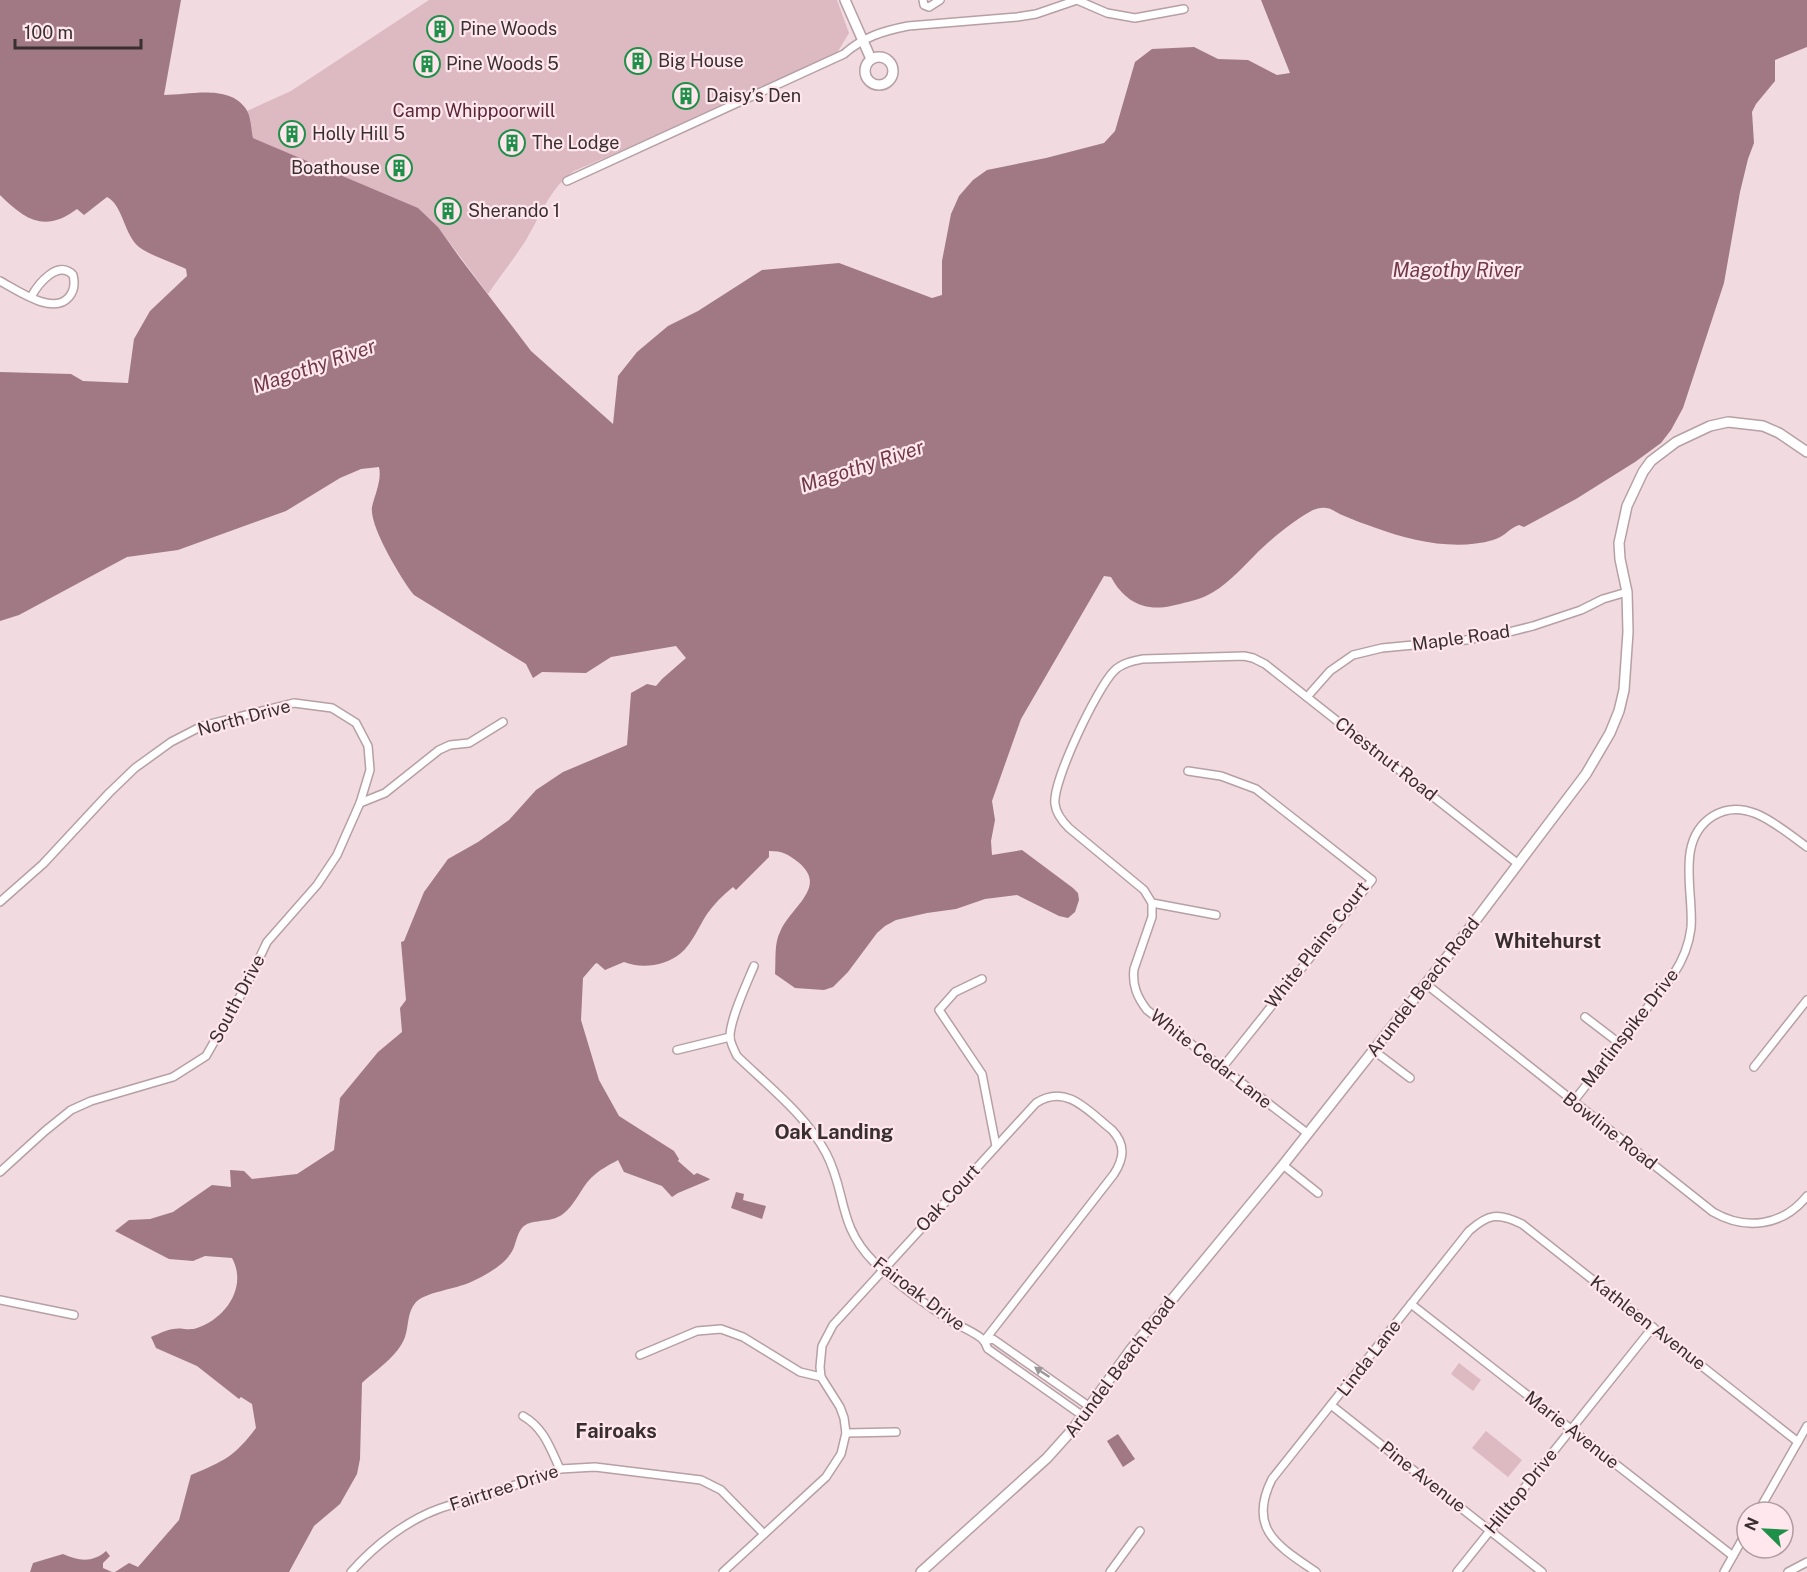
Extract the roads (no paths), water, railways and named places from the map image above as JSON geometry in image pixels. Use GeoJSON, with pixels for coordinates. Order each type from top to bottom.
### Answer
{"type":"FeatureCollection","features":[{"type":"Feature","properties":{"kind":"street"},"geometry":{"type":"LineString","coordinates":[[845,0],[871,59]]}},
{"type":"Feature","properties":{"kind":"street"},"geometry":{"type":"LineString","coordinates":[[923,0],[924,5],[929,7],[940,0]]}},
{"type":"Feature","properties":{"kind":"street"},"geometry":{"type":"LineString","coordinates":[[567,181],[844,54],[862,40],[908,26],[1036,14],[1077,0],[1107,13],[1135,18],[1184,9]]}},
{"type":"Feature","properties":{"kind":"street"},"geometry":{"type":"LineString","coordinates":[[0,281],[31,297],[48,305],[54,305],[67,300],[74,288],[73,275],[64,269],[59,269],[52,273],[31,297]]}},
{"type":"Feature","properties":{"kind":"street","name":"Arundel Beach Road"},"geometry":{"type":"LineString","coordinates":[[921,1572],[1060,1445],[1132,1348],[1426,984],[1586,774],[1606,740],[1619,711],[1626,671],[1627,592],[1620,551],[1623,519],[1636,483],[1651,461],[1662,451],[1692,433],[1728,422],[1763,426],[1779,433],[1807,452]]}},
{"type":"Feature","properties":{"kind":"street","name":"Maple Road"},"geometry":{"type":"LineString","coordinates":[[1307,697],[1330,671],[1353,655],[1382,648],[1466,640],[1505,633],[1581,610],[1603,599],[1627,592]]}},
{"type":"Feature","properties":{"kind":"street","name":"Chestnut Road"},"geometry":{"type":"LineString","coordinates":[[1152,903],[1144,890],[1069,828],[1055,807],[1058,785],[1087,713],[1116,669],[1131,661],[1229,656],[1253,658],[1265,664],[1517,863]]}},
{"type":"Feature","properties":{"kind":"street","name":"North Drive"},"geometry":{"type":"LineString","coordinates":[[0,902],[43,864],[135,768],[171,742],[202,726],[223,720],[294,703],[332,708],[356,723],[368,746],[370,770],[360,803]]}},
{"type":"Feature","properties":{"kind":"street"},"geometry":{"type":"LineString","coordinates":[[360,803],[386,793],[440,750],[450,745],[469,743],[503,722]]}},
{"type":"Feature","properties":{"kind":"street","name":"White Plains Court"},"geometry":{"type":"LineString","coordinates":[[1188,771],[1221,776],[1256,789],[1371,880],[1222,1068]]}},
{"type":"Feature","properties":{"kind":"street","name":"South Drive"},"geometry":{"type":"LineString","coordinates":[[0,1172],[71,1110],[91,1101],[173,1077],[206,1056],[246,986],[267,942],[317,885],[337,855],[360,803]]}},
{"type":"Feature","properties":{"kind":"street","name":"Marlinspike Drive"},"geometry":{"type":"LineString","coordinates":[[1573,1102],[1673,975],[1684,957],[1691,926],[1689,852],[1700,828],[1720,812],[1743,810],[1765,818],[1807,848]]}},
{"type":"Feature","properties":{"kind":"street"},"geometry":{"type":"LineString","coordinates":[[1152,903],[1216,915]]}},
{"type":"Feature","properties":{"kind":"street","name":"White Cedar Lane"},"geometry":{"type":"LineString","coordinates":[[1152,903],[1152,917],[1133,978],[1137,995],[1147,1010],[1307,1133]]}},
{"type":"Feature","properties":{"kind":"street"},"geometry":{"type":"LineString","coordinates":[[677,1050],[730,1037],[732,1025],[754,966]]}},
{"type":"Feature","properties":{"kind":"street"},"geometry":{"type":"LineString","coordinates":[[982,979],[955,992],[939,1010],[982,1074],[996,1146]]}},
{"type":"Feature","properties":{"kind":"street","name":"Bowline Road"},"geometry":{"type":"LineString","coordinates":[[1426,984],[1723,1218],[1750,1224],[1772,1221],[1793,1210],[1807,1196]]}},
{"type":"Feature","properties":{"kind":"street"},"geometry":{"type":"LineString","coordinates":[[1754,1067],[1807,1000]]}},
{"type":"Feature","properties":{"kind":"street"},"geometry":{"type":"LineString","coordinates":[[1585,1017],[1619,1043]]}},
{"type":"Feature","properties":{"kind":"street","name":"Fairoak Drive"},"geometry":{"type":"LineString","coordinates":[[730,1037],[737,1056],[804,1121],[816,1136],[834,1172],[852,1234],[862,1249],[882,1270],[949,1320],[984,1341],[988,1349],[1083,1416]]}},
{"type":"Feature","properties":{"kind":"street"},"geometry":{"type":"LineString","coordinates":[[1373,1050],[1410,1078]]}},
{"type":"Feature","properties":{"kind":"street","name":"Oak Court"},"geometry":{"type":"LineString","coordinates":[[821,1377],[820,1357],[826,1335],[833,1324],[882,1270],[1036,1103],[1044,1098],[1059,1095],[1074,1100],[1112,1130],[1122,1144],[1121,1160],[1114,1174],[984,1341]]}},
{"type":"Feature","properties":{"kind":"street"},"geometry":{"type":"LineString","coordinates":[[1282,1165],[1318,1193]]}},
{"type":"Feature","properties":{"kind":"street","name":"Linda Lane"},"geometry":{"type":"LineString","coordinates":[[1316,1572],[1274,1541],[1265,1527],[1263,1500],[1272,1479],[1468,1231],[1492,1216]]}},
{"type":"Feature","properties":{"kind":"street","name":"Kathleen Avenue"},"geometry":{"type":"LineString","coordinates":[[1492,1216],[1503,1216],[1522,1224],[1798,1442]]}},
{"type":"Feature","properties":{"kind":"street"},"geometry":{"type":"LineString","coordinates":[[0,1300],[74,1315]]}},
{"type":"Feature","properties":{"kind":"street","name":"Marie Avenue"},"geometry":{"type":"LineString","coordinates":[[1411,1304],[1733,1556]]}},
{"type":"Feature","properties":{"kind":"street","name":"Hilltop Drive"},"geometry":{"type":"LineString","coordinates":[[1457,1572],[1653,1327]]}},
{"type":"Feature","properties":{"kind":"street"},"geometry":{"type":"LineString","coordinates":[[640,1354],[697,1331],[721,1329],[743,1337],[800,1372],[821,1377],[840,1407],[846,1433],[841,1454],[826,1477],[723,1572]]}},
{"type":"Feature","properties":{"kind":"street","name":"Fairoak Drive"},"geometry":{"type":"LineString","coordinates":[[984,1341],[993,1339],[1090,1407]]}},
{"type":"Feature","properties":{"kind":"street","name":"Pine Avenue"},"geometry":{"type":"LineString","coordinates":[[1331,1405],[1542,1572]]}},
{"type":"Feature","properties":{"kind":"street"},"geometry":{"type":"LineString","coordinates":[[523,1416],[542,1431],[560,1469]]}},
{"type":"Feature","properties":{"kind":"street"},"geometry":{"type":"LineString","coordinates":[[1765,1500],[1807,1426]]}},
{"type":"Feature","properties":{"kind":"street"},"geometry":{"type":"LineString","coordinates":[[846,1433],[896,1432]]}},
{"type":"Feature","properties":{"kind":"street","name":"Fairtree Drive"},"geometry":{"type":"LineString","coordinates":[[351,1572],[362,1560],[412,1522],[440,1509],[560,1469],[595,1467],[701,1480],[721,1490],[764,1534]]}},
{"type":"Feature","properties":{"kind":"street"},"geometry":{"type":"LineString","coordinates":[[1110,1572],[1140,1531]]}},
{"type":"Feature","properties":{"kind":"street"},"geometry":{"type":"LineString","coordinates":[[1724,1572],[1735,1552]]}},
{"type":"Feature","properties":{"kind":"street"},"geometry":{"type":"LineString","coordinates":[[1788,1572],[1807,1562]]}},
{"type":"Feature","properties":{"kind":"water","name":"Magothy River"},"geometry":{"type":"Polygon","coordinates":[[[0,0],[181,0],[164,95],[208,93],[230,96],[239,101],[248,112],[253,138],[418,208],[438,227],[531,351],[613,424],[618,376],[637,352],[668,326],[698,311],[762,270],[839,263],[932,298],[942,295],[942,261],[951,214],[959,196],[973,180],[987,170],[1104,143],[1115,131],[1135,62],[1152,49],[1194,47],[1218,59],[1248,60],[1277,75],[1290,73],[1261,0],[1807,0],[1807,47],[1775,60],[1775,81],[1752,112],[1754,143],[1740,192],[1724,283],[1683,408],[1661,443],[1576,499],[1524,527],[1516,526],[1493,540],[1464,545],[1434,543],[1390,533],[1323,508],[1313,510],[1291,524],[1226,583],[1198,599],[1171,606],[1144,606],[1122,592],[1111,577],[1104,576],[1021,719],[992,801],[995,820],[991,841],[992,855],[1022,850],[1078,893],[1079,900],[1075,912],[1068,918],[1059,916],[1017,895],[985,899],[956,909],[896,920],[877,933],[848,972],[833,987],[824,990],[795,988],[775,974],[776,947],[778,936],[785,923],[805,897],[810,880],[807,871],[794,859],[781,852],[769,851],[769,857],[736,890],[733,887],[722,896],[707,914],[689,945],[675,957],[646,966],[624,962],[605,970],[597,963],[595,964],[583,978],[581,1020],[599,1080],[619,1116],[674,1151],[678,1161],[694,1175],[697,1173],[710,1179],[672,1197],[662,1186],[624,1172],[618,1160],[591,1178],[563,1214],[552,1219],[530,1223],[522,1228],[511,1253],[493,1270],[471,1282],[427,1296],[416,1302],[411,1310],[402,1344],[362,1383],[360,1459],[357,1474],[340,1504],[314,1526],[289,1572],[115,1572],[129,1563],[138,1567],[179,1520],[191,1475],[228,1457],[256,1428],[252,1404],[241,1397],[239,1399],[197,1366],[156,1348],[151,1337],[179,1328],[197,1328],[207,1324],[225,1310],[235,1291],[237,1280],[232,1258],[205,1256],[193,1261],[169,1259],[115,1231],[129,1220],[150,1219],[173,1212],[212,1185],[231,1187],[230,1170],[244,1171],[252,1179],[297,1174],[334,1150],[340,1098],[378,1052],[402,1032],[400,1008],[406,1000],[401,942],[404,941],[424,892],[448,859],[478,842],[509,820],[536,790],[563,772],[627,745],[631,693],[647,684],[656,686],[686,658],[676,646],[611,657],[586,673],[542,672],[533,678],[526,664],[414,595],[387,552],[372,516],[372,507],[380,477],[379,467],[361,469],[340,478],[286,511],[178,550],[127,557],[19,615],[0,621],[0,372],[71,374],[83,381],[128,383],[134,339],[150,311],[187,276],[186,269],[139,247],[130,235],[117,206],[107,197],[84,215],[77,209],[66,216],[45,222],[27,217],[0,195],[0,0]]]}},
{"type":"Feature","properties":{"kind":"water"},"geometry":{"type":"Polygon","coordinates":[[[736,1192],[744,1194],[743,1200],[766,1206],[762,1219],[731,1208],[736,1192]]]}},
{"type":"Feature","properties":{"kind":"water"},"geometry":{"type":"Polygon","coordinates":[[[1118,1434],[1135,1459],[1123,1467],[1107,1441],[1118,1434]]]}},
{"type":"Feature","properties":{"kind":"water"},"geometry":{"type":"Polygon","coordinates":[[[106,1551],[110,1556],[103,1563],[103,1568],[112,1572],[30,1572],[33,1563],[63,1554],[85,1560],[96,1558],[106,1551]]]}},
{"type":"Feature","properties":{"kind":"place","name":"Pine Woods"},"geometry":{"type":"Point","coordinates":[440,29]}},
{"type":"Feature","properties":{"kind":"place","name":"Big House"},"geometry":{"type":"Point","coordinates":[638,61]}},
{"type":"Feature","properties":{"kind":"place","name":"Pine Woods 5"},"geometry":{"type":"Point","coordinates":[427,64]}},
{"type":"Feature","properties":{"kind":"place","name":"Daisy’s Den"},"geometry":{"type":"Point","coordinates":[686,96]}},
{"type":"Feature","properties":{"kind":"place","name":"Holly Hill 5"},"geometry":{"type":"Point","coordinates":[292,134]}},
{"type":"Feature","properties":{"kind":"place","name":"The Lodge"},"geometry":{"type":"Point","coordinates":[512,143]}},
{"type":"Feature","properties":{"kind":"place","name":"Boathouse"},"geometry":{"type":"Point","coordinates":[399,168]}},
{"type":"Feature","properties":{"kind":"place","name":"Sherando 1"},"geometry":{"type":"Point","coordinates":[448,211]}},
{"type":"Feature","properties":{"kind":"district","name":"Whitehurst"},"geometry":{"type":"Point","coordinates":[1548,941]}},
{"type":"Feature","properties":{"kind":"district","name":"Oak Landing"},"geometry":{"type":"Point","coordinates":[834,1132]}},
{"type":"Feature","properties":{"kind":"district","name":"Fairoaks"},"geometry":{"type":"Point","coordinates":[616,1431]}},
{"type":"Feature","properties":{"kind":"park label","name":"Camp Whippoorwill"},"geometry":{"type":"Point","coordinates":[474,111]}}]}
